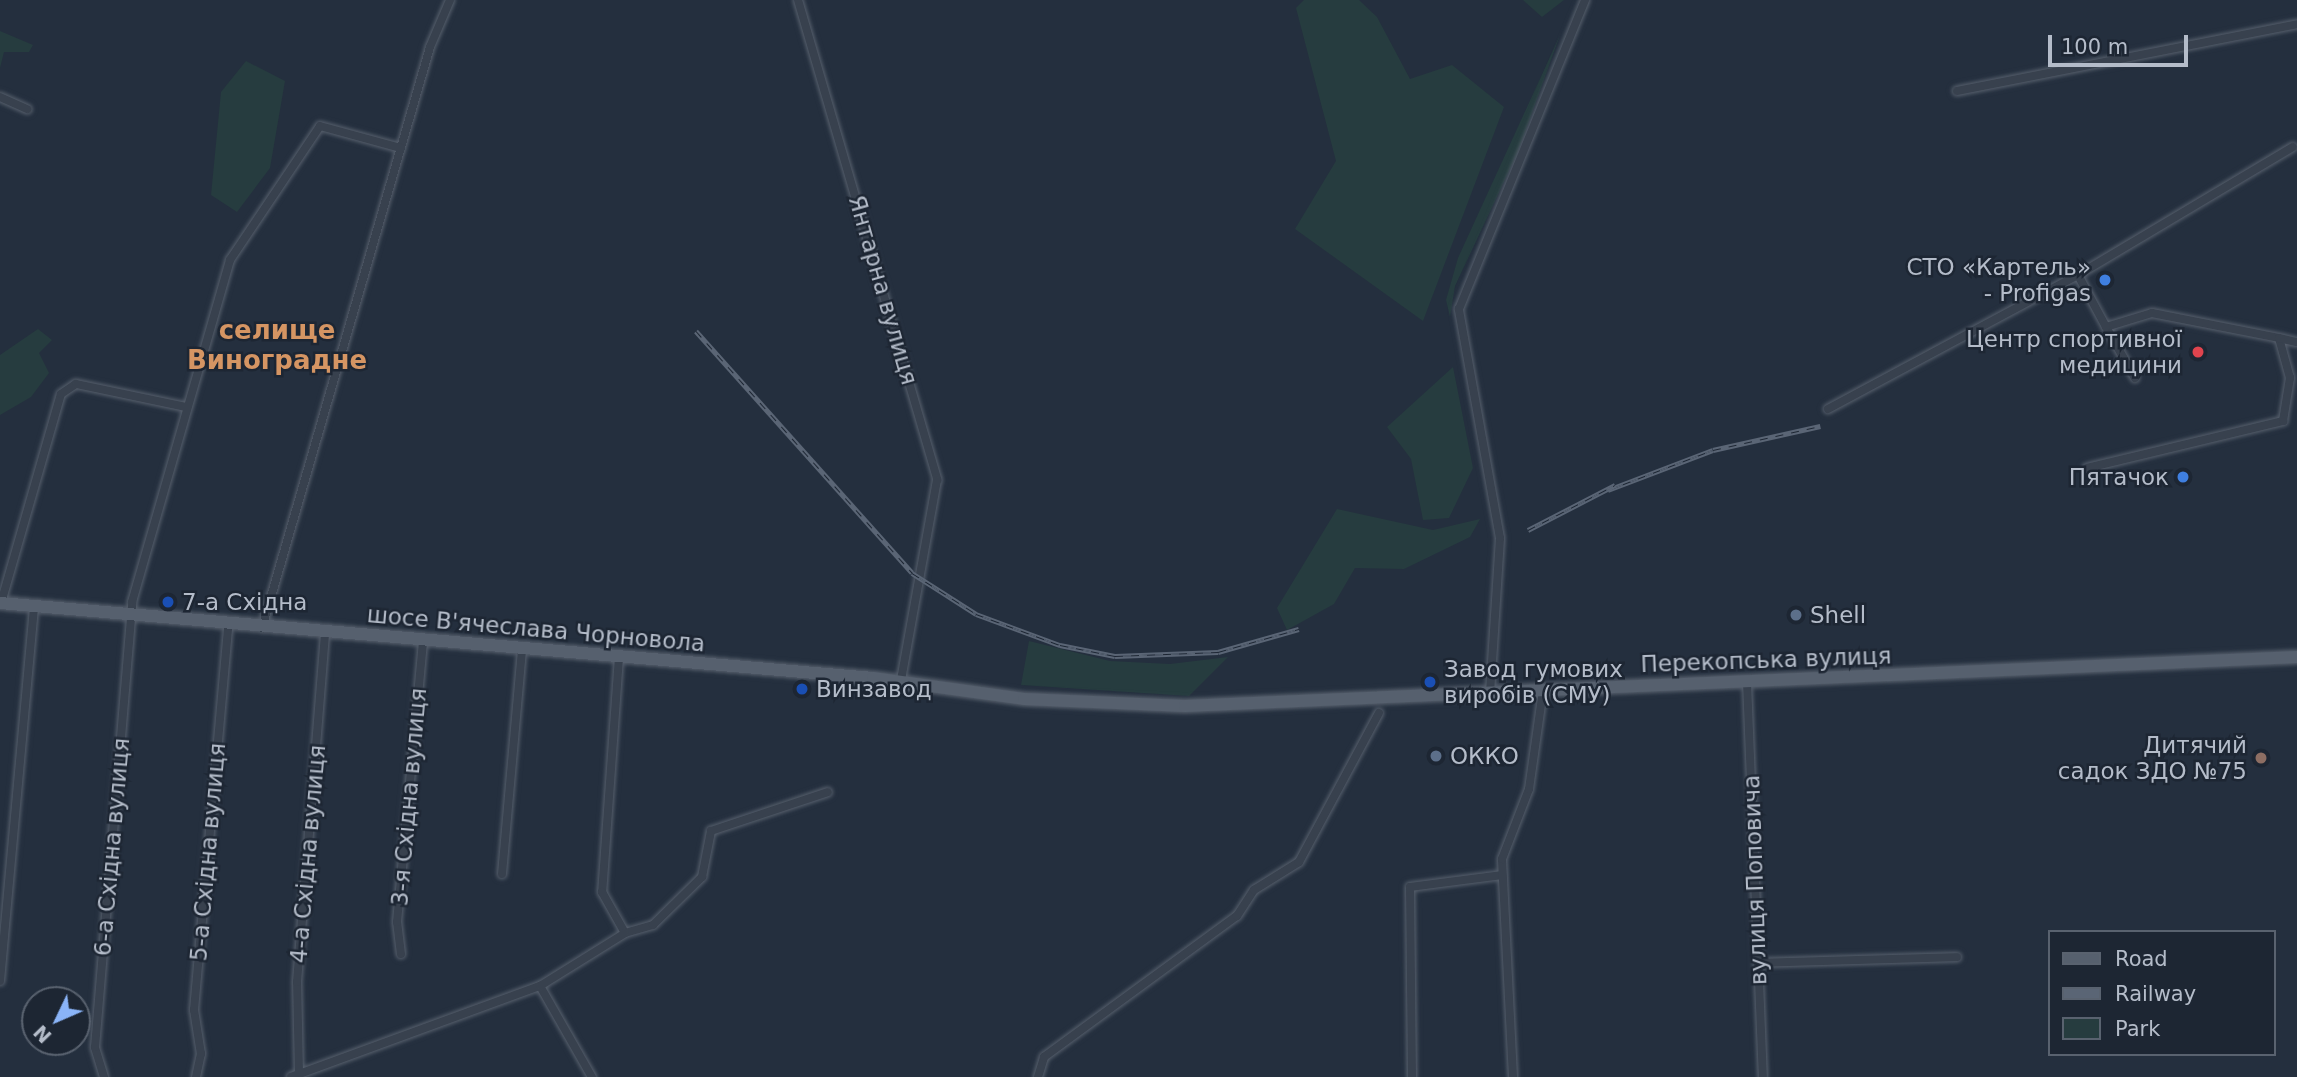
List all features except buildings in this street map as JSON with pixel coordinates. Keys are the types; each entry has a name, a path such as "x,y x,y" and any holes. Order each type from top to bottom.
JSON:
{"main road":[{"name":"шосе В'ячеслава Чорновола","path":"0,603 228,626 901,681 1068,701"},
{"name":"Перекопська вулиця","path":"1068,701 1185,706 2297,657"}],"street":[{"path":"262,628 401,148 450,0"},
{"name":"Янтарна вулиця","path":"798,0 937,480 923,583 901,681"},
{"path":"1490,693 1500,538 1459,309 1585,0"},
{"path":"1957,91 2297,24"},
{"path":"0,97 27,108"},
{"name":"6-а Східна вулиця","path":"104,1077 95,1047 132,615 186,407 234,249 320,125 401,148"},
{"path":"1828,409 2078,275 2293,147"},
{"path":"2078,275 2135,378"},
{"path":"2106,327 2152,313 2297,342"},
{"path":"2087,468 2283,421 2290,378 2279,338"},
{"path":"0,603 61,394 76,384 186,407"},
{"path":"0,981 34,606"},
{"name":"5-а Східна вулиця","path":"196,1077 201,1054 194,1010 228,626"},
{"name":"4-а Східна вулиця","path":"295,1076 298,982 325,633"},
{"name":"3-я Східна вулиця","path":"401,954 397,922 423,641"},
{"path":"502,874 522,649"},
{"path":"619,657 602,892 625,933"},
{"name":"вулиця Поповича","path":"1747,682 1763,1077"},
{"path":"1513,1077 1503,854 1529,789 1543,691"},
{"path":"1038,1077 1044,1057 1237,916 1254,890 1299,862 1379,713"},
{"path":"295,1076 540,985 625,933 653,925 697,883 711,831 828,792"},
{"path":"1412,1077 1410,887 1502,875"},
{"path":"1758,963 1956,957"},
{"path":"540,985 592,1077"}],"green space":[{"path":"1304,0 1359,0 1377,17 1410,79 1452,65 1504,107 1423,321 1295,229 1336,161 1296,8"},
{"path":"1523,0 1564,0 1542,17"},
{"path":"0,31 33,45 29,52 4,52 0,68"},
{"path":"1560,35 1518,152 1455,286 1450,317 1446,300 1458,258"},
{"path":"246,61 285,81 270,168 237,212 211,195 221,92"},
{"path":"38,329 52,340 39,353 49,373 31,397 0,415 0,355"},
{"path":"1453,367 1473,468 1449,518 1423,520 1411,459 1387,427"},
{"path":"1337,509 1433,530 1480,519 1470,537 1404,569 1355,568 1334,604 1287,630 1277,608"},
{"path":"1029,641 1110,661 1170,664 1228,657 1189,696 1021,685"}],"railway":[{"path":"696,331 912,573 976,614 1060,645 1115,656 1218,652 1299,629"},
{"path":"1608,490 1713,450 1820,426"},
{"path":"1528,530 1615,485"}],"place":[{"name":"СТО «Картель» - Profigas","path":"2105,280"},
{"name":"Центр спортивної медицини","path":"2198,352"},
{"name":"Пятачок","path":"2183,477"},
{"name":"7-а Східна","path":"168,602"},
{"name":"Shell","path":"1796,615"},
{"name":"Завод гумових виробів (СМУ)","path":"1430,682"},
{"name":"Винзавод","path":"802,689"},
{"name":"ОККО","path":"1436,756"},
{"name":"Дитячий садок ЗДО №75","path":"2261,758"}],"district":[{"name":"селище Виноградне","path":"277,346"}]}
